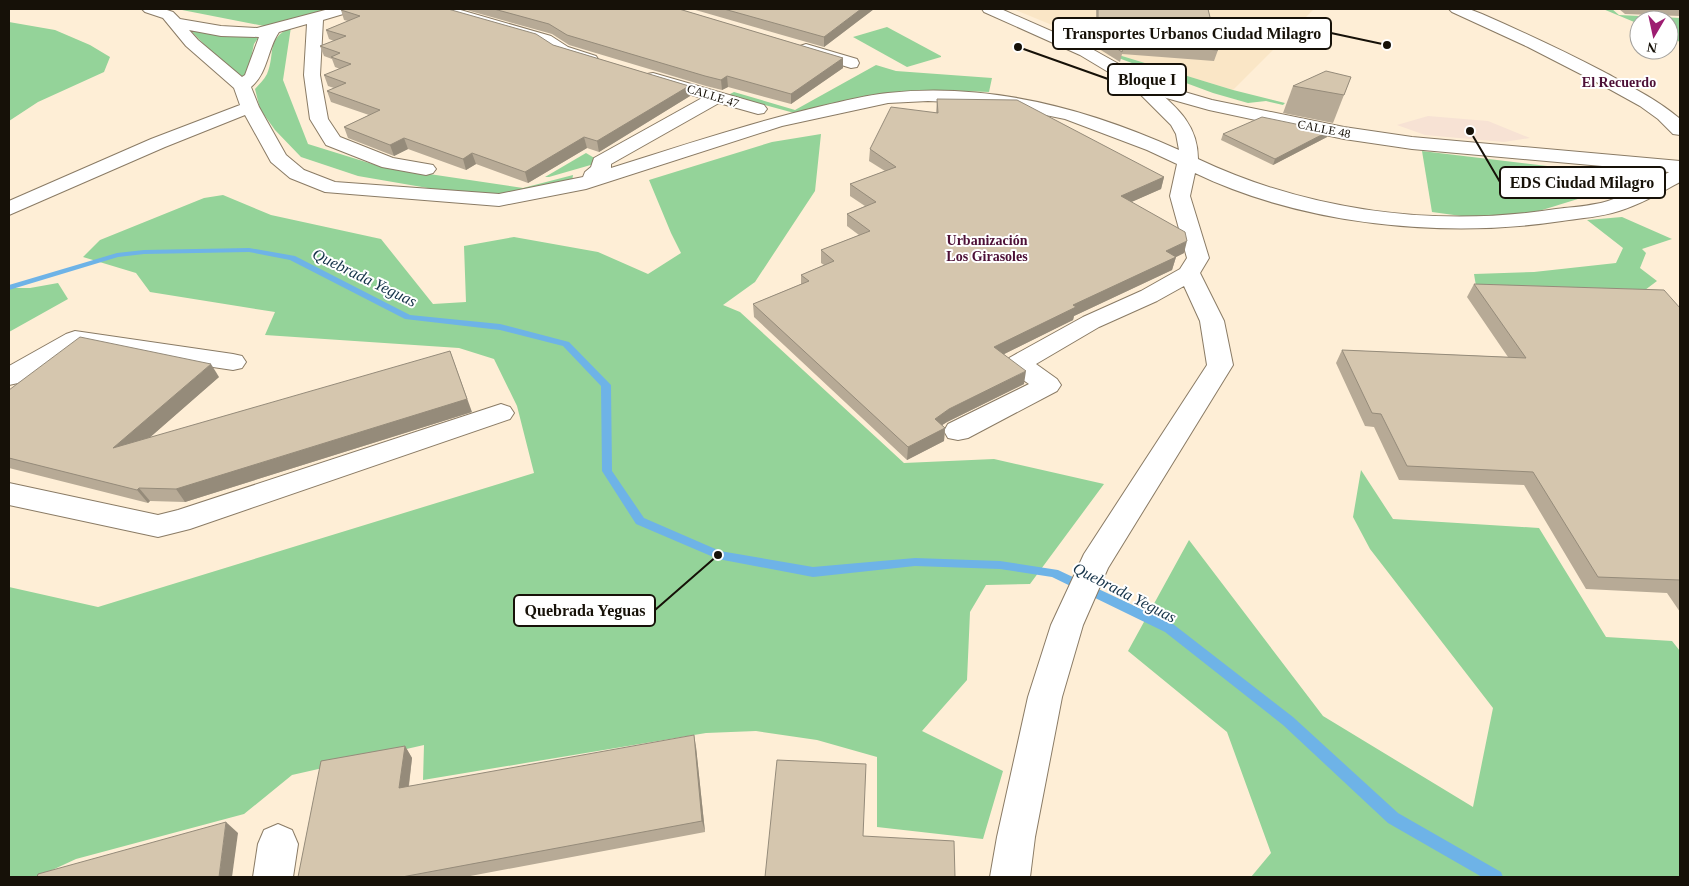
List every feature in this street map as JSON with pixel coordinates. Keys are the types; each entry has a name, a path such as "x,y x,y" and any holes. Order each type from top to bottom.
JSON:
{"street":[{"path":"150,9 168,15 192,43 242,86 250,107 278,158 297,174 332,188 499,200 579,185 777,122 858,103 928,96 992,99 1061,113 1114,130 1228,181 1287,200 1400,220 1492,223 1534,219 1611,207 1642,195 1680,174"},
{"path":"176,24 240,33 257,33 346,9"},
{"path":"441,9 546,39 562,50 604,63"},
{"name":"CALLE 48","path":"989,9 1086,52 1136,81 1182,99 1344,133 1412,143 1680,167"},
{"path":"1457,9 1562,57 1640,98 1673,122 1680,130"},
{"path":"315,18 312,74 318,119 333,141 389,163 426,168"},
{"path":"242,86 253,77 264,42 272,30"},
{"path":"790,44 851,63"},
{"name":"CALLE 47","path":"640,74 758,109"},
{"path":"958,431 1048,385 1018,364 1091,322 1149,296 1189,273 1198,258 1196,242 1183,215 1180,194 1190,145 1185,131 1176,118 1136,81"},
{"path":"579,185 601,169 601,162 717,97"},
{"path":"9,209 158,143 250,107"},
{"path":"1010,877 1016,837 1045,697 1067,625 1096,563 1220,365 1212,320 1189,273"},
{"path":"9,377 75,339 232,362"},
{"path":"9,494 158,526 179,521 500,413"}],"shaded area":[{"path":"1013,9 1314,9 1233,90 1122,56 1108,56 1074,34"},
{"path":"1428,116 1488,121 1530,138 1504,142 1425,135 1397,125"}],"green space":[{"path":"177,9 348,9 274,28"},
{"path":"1603,9 1612,9 1619,15 1629,15 1629,20"},
{"path":"1679,18 1680,18 1679,42"},
{"path":"9,22 55,30 90,45 110,57 104,72 38,102 9,121"},
{"path":"291,27 283,80 308,144 382,167 523,188 573,175 572,182 505,195 451,192 358,176 301,157 275,130 260,109 255,89 267,74 274,42 283,32"},
{"path":"887,27 941,57 907,67 853,37"},
{"path":"191,31 260,35 254,44 247,76 236,77"},
{"path":"1113,56 1122,56 1233,90 1285,103 1283,105 1266,101 1248,103 1213,93"},
{"path":"876,65 896,71 992,78 989,92 940,90 907,93 798,114 728,95 734,92 795,110"},
{"path":"821,134 815,191 755,282 723,305 740,312 904,463 994,459 1104,484 1030,584 986,585 970,612 967,680 922,731 1003,771 983,839 877,827 877,757 817,740 756,731 706,733 423,780 424,745 292,775 244,814 76,859 37,877 9,877 9,587 98,607 534,473 517,406 494,359 459,348 265,335 275,312 150,292 136,273 83,257 100,240 204,198 223,195 271,215 381,239 433,304 466,302 464,246 514,237 598,252 648,274 681,253 649,180 772,142"},
{"path":"1422,151 1615,174 1615,183 1607,190 1526,215 1483,219 1432,212"},
{"path":"586,153 601,162 545,177"},
{"path":"1622,217 1672,239 1642,249 1646,253 1640,268 1657,281 1645,290 1476,286 1474,274 1534,272 1616,263 1623,248 1587,220"},
{"path":"58,283 68,299 9,332 9,288 30,288"},
{"path":"1361,470 1393,519 1539,528 1606,637 1672,641 1680,651 1680,877 1251,877 1271,853 1227,732 1128,651 1189,540 1323,716 1473,807 1493,708 1370,549 1353,517"}],"building":[{"path":"448,9 536,34 553,45 689,86 597,141 584,137 525,172 472,153 463,159 404,138 390,145 344,127 380,110 327,91 346,83 324,75 351,64 331,57 340,53 320,46 346,36 326,30 360,16 341,10"},
{"path":"494,9 679,9 843,58 791,94 727,76 721,80 705,76 567,35 549,24"},
{"path":"724,9 861,9 824,37"},
{"path":"1098,9 1208,9 1218,50 1124,43 1122,52 1098,36"},
{"path":"1326,71 1351,77 1344,95 1293,86"},
{"path":"937,99 1017,100 1164,177 1121,196 1185,232 1187,241 1166,251 1176,257 1073,305 1076,307 994,347 1026,371 949,409 935,419 945,428 908,447 753,304 809,281 801,275 834,261 821,250 870,231 847,214 876,202 850,184 896,167 870,149 891,107 938,113"},
{"path":"1262,117 1329,131 1275,159 1223,134"},
{"path":"1474,284 1664,290 1680,308 1680,580 1598,577 1533,472 1407,466 1381,414 1372,413 1342,350 1526,358"},
{"path":"80,337 211,364 113,448 450,351 467,399 176,489 139,488 137,490 9,458 9,390"},
{"path":"694,735 702,821 402,877 298,877 321,761 405,746 399,788"},
{"path":"777,760 866,764 863,836 954,841 955,877 765,877"},
{"path":"226,822 219,877 37,877 38,874"}],"waterway":[{"name":"Quebrada Yeguas","path":"9,288 117,255 144,252 249,250 292,258 408,317 500,327 566,344 606,385 607,471 640,521 718,555 813,572 915,562 1000,565 1054,573 1169,628 1288,721 1393,818 1496,877"}],"place":[{"name":"Transportes Urbanos Ciudad Milagro","path":"1387,45"},
{"name":"Bloque I","path":"1018,47"},
{"name":"EDS Ciudad Milagro","path":"1470,131"},
{"name":"Quebrada Yeguas","path":"718,555"}],"district":[{"name":"El Recuerdo","path":"1619,82"},
{"name":"Urbanización Los Girasoles","path":"987,248"}]}
